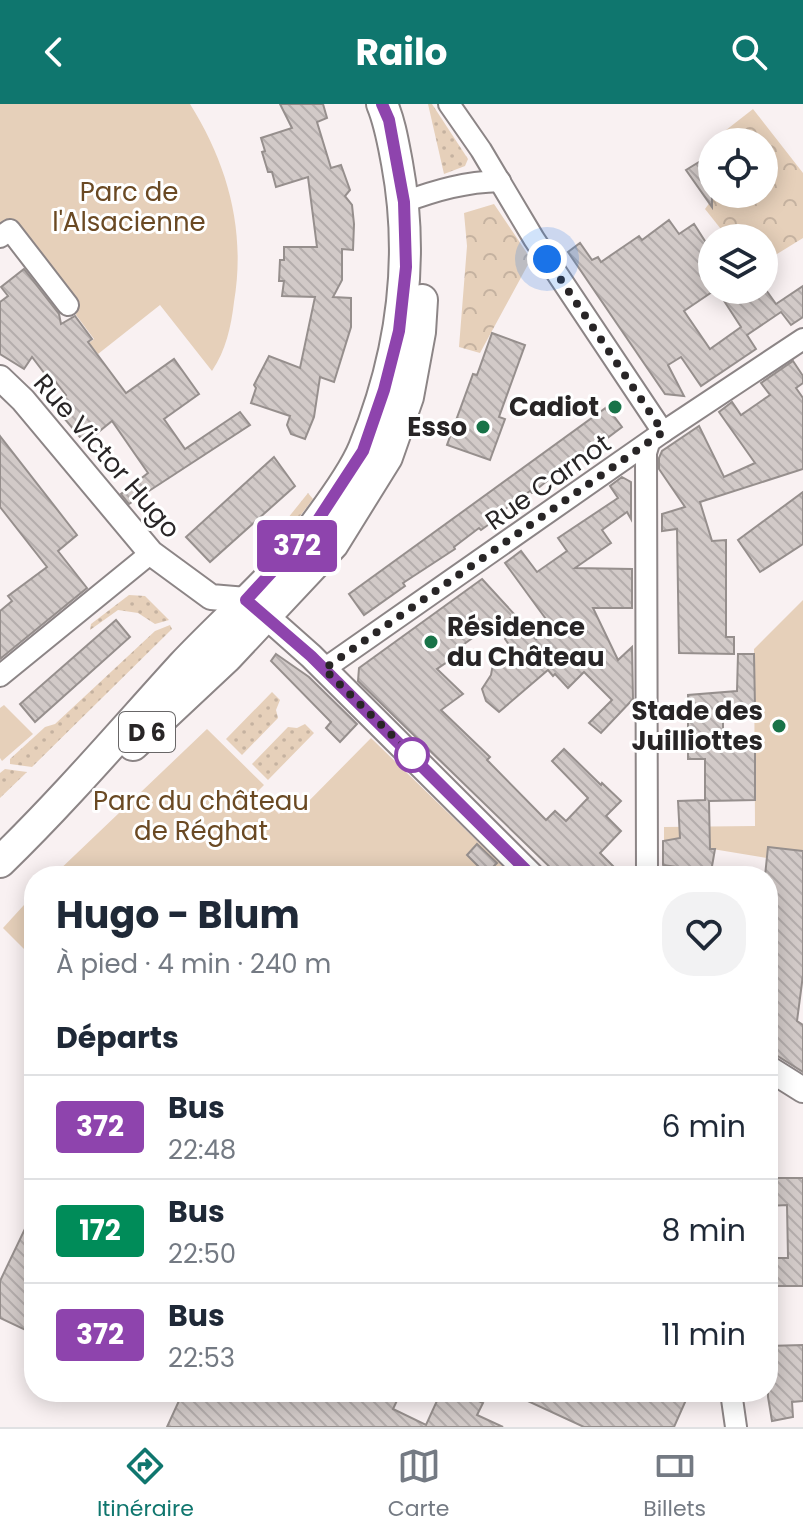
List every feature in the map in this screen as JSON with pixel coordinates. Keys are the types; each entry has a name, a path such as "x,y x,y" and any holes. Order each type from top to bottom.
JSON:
{"main road":[{"name":"D 6","path":"382,104 414,198"},
{"name":"D 6","path":"0,862 165,717 257,609 333,544 387,457 408,397 420,332 424,267 407,113 402,104"}],"street":[{"path":"449,104 500,181 656,438 646,453 647,866"},
{"path":"414,198 439,188 500,181"},
{"path":"0,237 10,230 68,305"},
{"name":"Rue Carnot","path":"324,669 803,339"},
{"name":"Rue Victor Hugo","path":"0,378 23,400 151,553 211,597 257,609"},
{"path":"0,676 151,553"},
{"path":"257,609 324,669 522,866"},
{"path":"778,1074 803,1090"},
{"path":"732,1402 736,1427"}],"green space":[{"name":"Parc de l'Alsacienne","path":"0,104 190,104 224,174 238,249 233,311 224,347 212,371 160,305 98,354 89,343 94,339 76,315 78,299 34,252 0,226"},
{"path":"428,104 432,104 468,159 465,166 444,174"},
{"path":"753,109 768,128 729,128"},
{"path":"778,141 803,173 803,238 778,253 778,224 717,224 705,209 778,208"},
{"path":"494,204 531,259 480,353 459,347 467,246 464,213"},
{"path":"308,493 313,499 297,520 300,527 273,559 263,549"},
{"path":"129,595 145,596 169,620 155,624 138,613 118,610 90,630 91,624"},
{"name":"Stade des Juilliottes","path":"803,600 803,851 769,847 767,858 664,841 664,827 755,826 754,649"},
{"path":"170,625 172,629 32,767 10,764 10,759 45,727 55,724 155,631"},
{"path":"272,692 280,700 276,710 278,718 242,755 226,739"},
{"path":"4,705 33,734 2,761 0,708"},
{"path":"305,724 314,733 268,780 252,764 288,727 297,728"},
{"name":"Parc du château de Réghat","path":"207,729 264,785 257,792 279,814 287,806 297,813 371,738 503,866 63,866"},
{"path":"5,769 27,772 0,798 0,773"},
{"path":"24,905 24,949 3,928"}],"building":[{"path":"280,104 323,104 327,118 317,122 331,168 341,165 350,190 345,196 352,205 354,224 353,250 342,249 342,280 333,297 351,298 351,327 334,382 320,377 314,417 305,439 291,434 287,425 290,416 251,403 256,388 254,385 269,356 300,368 315,297 282,296 284,281 279,281 284,247 317,247 308,177 276,187 262,152 265,151 261,138 292,128"},
{"path":"698,163 698,187 686,170"},
{"path":"669,220 679,234 694,224 698,230 698,302 684,311 710,349 741,327 726,304 778,304 803,286 803,317 791,325 781,312 747,335 756,349 701,386 681,357 668,365 684,396 665,394 568,252 580,243 592,260 598,257 601,262 639,236 642,240"},
{"path":"24,269 59,314 61,324 75,316 92,339 88,342 126,393 174,359 199,394 164,419 185,449 240,412 250,425 129,504 121,494 148,473 112,421 85,443 53,405 66,395 48,372 45,374 32,357 24,369 0,354 0,302 8,296 1,287"},
{"path":"492,333 525,345 499,417 505,419 490,460 447,445"},
{"path":"793,361 803,376 803,383 796,388 803,398 803,469 700,502 712,541 726,540 726,637 734,637 734,654 679,653 677,529 662,531 662,514 685,507 659,469 659,458 662,451 699,426 724,477 755,463 719,412 732,402 741,415 770,395 761,383"},
{"path":"607,407 622,427 582,457 581,454 532,493 530,491 481,530 479,528 455,549 403,583 405,586 364,615 349,594"},
{"path":"0,436 77,535 58,551 87,588 0,659 0,611 12,601 8,596 47,567 0,507"},
{"path":"274,457 295,486 210,562 186,537"},
{"path":"622,477 631,482 631,519 627,512 602,530 611,543 575,568 632,569 632,608 593,608 618,660 632,647 633,699 601,733 589,723 612,700 584,672 568,688 548,670 499,712 486,701 482,689 491,675 493,664 514,652 505,639 515,616 536,639 551,626 505,563 521,551 537,572 567,551 558,538 618,498 610,486"},
{"path":"803,492 803,544 760,572 738,540"},
{"path":"482,579 515,615 496,628 493,623 456,650 459,654 437,669 463,694 441,710 490,757 487,760 546,820 555,811 566,821 588,798 552,761 564,749 602,783 621,801 606,816 621,831 600,853 613,866 549,866 358,681 359,668"},
{"path":"116,620 130,637 35,722 20,704"},
{"path":"276,654 309,677 357,724 340,742 326,728 331,722 271,661"},
{"path":"738,654 754,654 755,707 723,707 723,744 755,744 755,800 709,801 710,849 715,849 712,866 663,865 663,841 680,838 678,801 705,800 705,759 688,759 688,695 737,691"},
{"path":"477,844 497,863 494,866 478,866 467,855"},
{"path":"768,847 803,851 803,975 797,1021 803,1025 803,1072 778,1056 778,866 766,866"},
{"path":"778,1178 803,1178 803,1286 778,1286 778,1258 788,1258 787,1205 778,1205"},
{"path":"24,1231 24,1329 0,1318 0,1281"},
{"path":"803,1345 803,1401 792,1402 793,1417 772,1421 769,1402 778,1402 778,1346"},
{"path":"178,1402 396,1402 393,1409 426,1425 436,1402 481,1402 477,1415 503,1427 167,1427"},
{"path":"530,1402 685,1402 674,1427 584,1427"}],"bus line":[{"name":"372","path":"382,104 389,120 404,202 406,267 399,331 384,390 363,451 314,526 246,600 311,656 522,866"}],"place":[{"name":"Cadiot","path":"615,407"},
{"name":"Esso","path":"483,427"},
{"name":"Résidence du Château","path":"431,642"},
{"name":"Stade des Juilliottes","path":"779,726"}],"route":[{"path":"412,755 324,669 663,432 547,259"}]}
